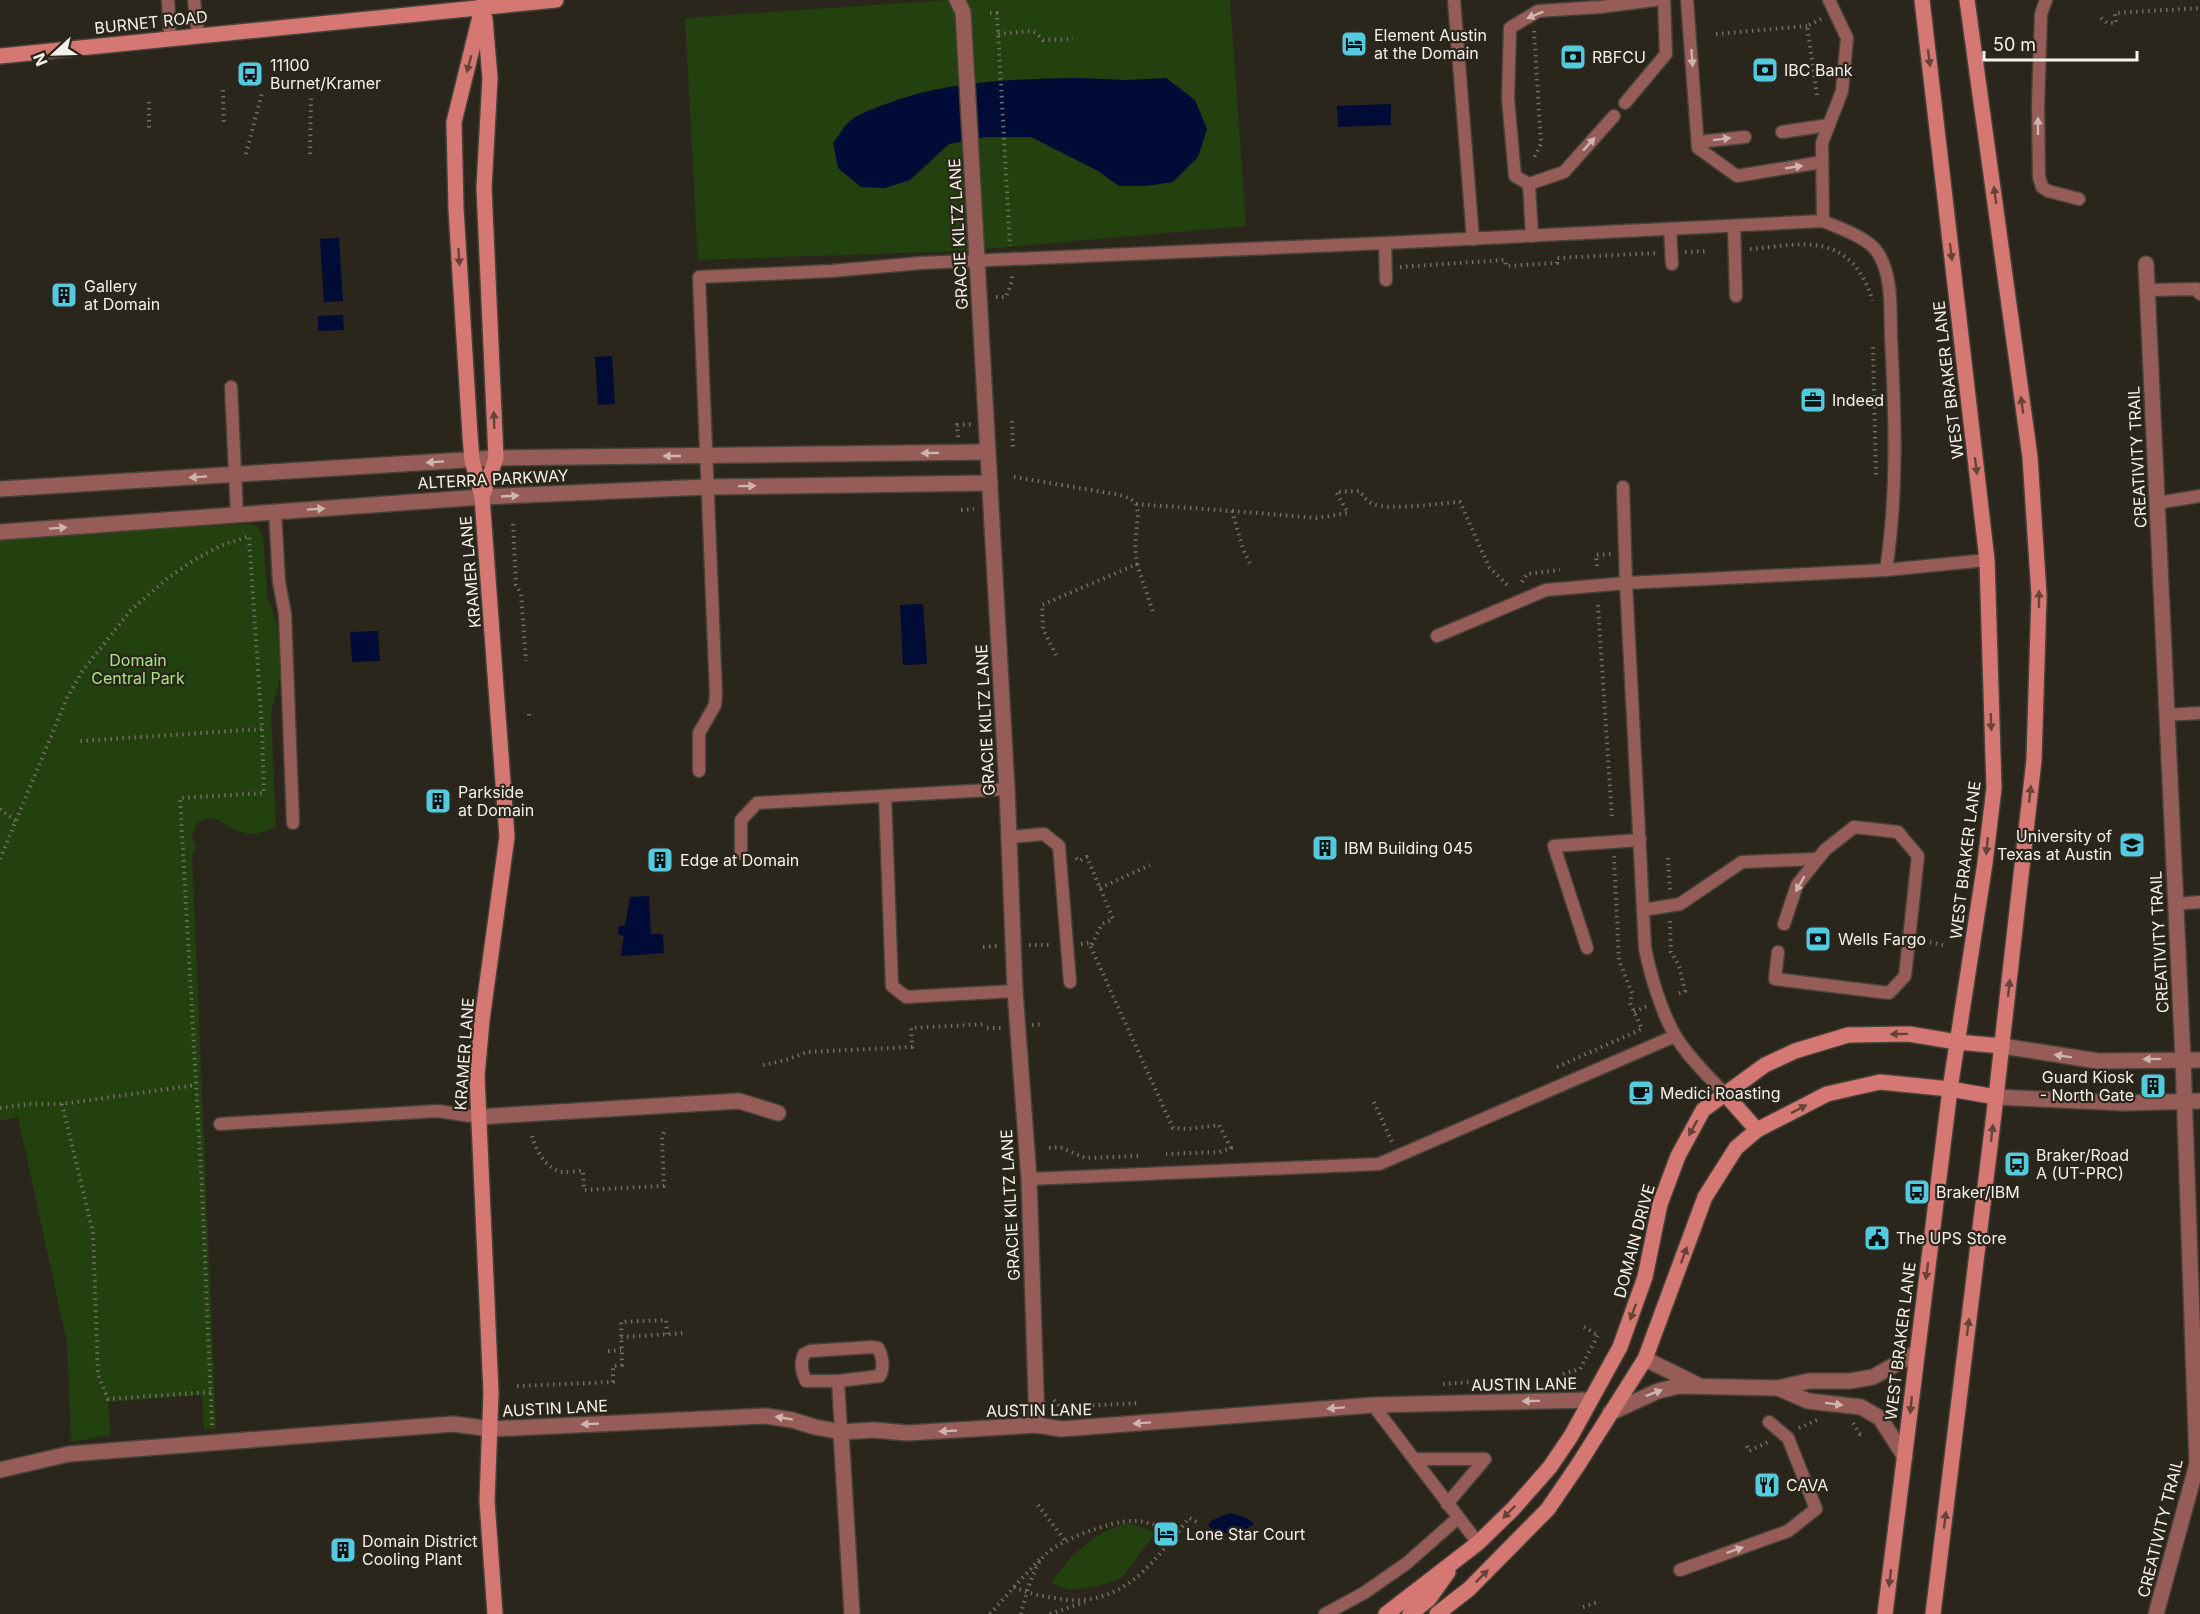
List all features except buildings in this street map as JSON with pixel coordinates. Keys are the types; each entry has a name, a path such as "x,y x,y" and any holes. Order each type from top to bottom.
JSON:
{"street":[{"name":"BURNET ROAD","path":"0,56 484,4 556,0"},
{"name":"WEST BRAKER LANE","path":"1886,1614 1916,1353 1950,1089 1985,863 1994,788 1987,560 1922,0"},
{"path":"1933,1614 1996,1097 2034,760 2039,595 2030,457 1967,0"},
{"name":"KRAMER LANE","path":"482,497 496,458 484,188 490,78 484,4"},
{"name":"KRAMER LANE","path":"484,4 454,122 456,209 472,460 482,497 507,837 482,1020 477,1076 491,1430 487,1501 495,1614"},
{"name":"GRACIE KILTZ LANE","path":"964,4 1007,789 1015,991 1029,1179 1037,1425"},
{"name":"CREATIVITY TRAIL","path":"2146,264 2183,1059 2192,1102 2197,1464 2156,1614"},
{"name":"ALTERRA PARKWAY","path":"0,489 496,458 593,455 705,456 988,452"},
{"name":"ALTERRA PARKWAY","path":"0,532 482,497 706,487 990,483"},
{"name":"DOMAIN DRIVE","path":"1386,1614 1478,1543 1530,1490 1556,1459 1620,1347 1645,1277 1660,1204 1678,1156 1703,1110 1765,1065 1795,1051 1848,1035 1909,1034 2002,1046"},
{"path":"2002,1046 2098,1061 2200,1060"},
{"path":"1437,1614 1469,1589 1548,1509 1562,1490 1645,1359 1705,1197 1736,1148 1757,1130 1827,1094 1880,1082 1950,1089 1996,1097 2124,1103 2192,1102"},
{"path":"1725,1094 1757,1130"},
{"path":"477,1117 739,1101 778,1113"},
{"path":"1620,1347 1702,1386"},
{"path":"1610,1413 1658,1391 1679,1386 1778,1388 1809,1381 1850,1381 1873,1377 1916,1353"},
{"path":"1778,1388 1808,1401 1861,1407 1880,1418 1905,1457"},
{"name":"AUSTIN LANE","path":"0,1470 69,1454 116,1449 453,1424 491,1430 766,1416 785,1418 841,1432 874,1430 907,1433 1037,1425 1061,1429 1373,1405 1590,1400"},
{"path":"841,1432 852,1614"},
{"path":"1530,1490 1548,1509"},
{"path":"1410,1614 1429,1599 1457,1560"}],"lane":[{"path":"168,0 170,38"},
{"path":"194,0 198,36"},
{"path":"1454,0 1473,239"},
{"path":"1614,116 1564,172 1529,184 1515,176 1508,99 1510,28 1538,11 1600,7 1655,0"},
{"path":"1625,103 1666,54 1664,0"},
{"path":"1687,0 1698,148 1737,176 1822,162"},
{"path":"1823,221 1822,143 1842,91 1847,38 1829,0"},
{"path":"2046,0 2041,14 2038,105 2039,177 2042,187 2048,191 2079,199"},
{"path":"1782,132 1829,125"},
{"path":"1698,142 1746,136"},
{"path":"1529,184 1532,236"},
{"path":"699,771 699,733 715,705 716,694 699,277 831,271 977,260 1473,239 1823,221 1854,234 1877,251 1888,276 1896,426 1892,530 1886,570"},
{"path":"1734,226 1736,296"},
{"path":"1670,229 1672,258"},
{"path":"1385,243 1386,274"},
{"path":"2148,290 2197,289 2200,294"},
{"path":"231,387 237,514"},
{"path":"1623,487 1645,948 1650,976 1675,1036 1696,1064 1725,1094"},
{"path":"2157,503 2200,496"},
{"path":"275,512 279,582 285,614 293,823"},
{"path":"1437,636 1546,590 1626,583 1886,570 1987,560"},
{"path":"2166,715 2200,713"},
{"path":"741,853 741,820 757,803 1007,789"},
{"path":"885,796 892,986 906,997 1015,991"},
{"path":"1778,952 1775,979 1889,993 1905,976 1918,856 1898,832 1854,827 1825,850 1797,885 1784,924"},
{"path":"1009,837 1044,834 1059,846 1070,982"},
{"path":"1587,948 1554,846 1640,840"},
{"path":"1643,910 1680,904 1742,862 1818,859"},
{"path":"2175,904 2200,902"},
{"path":"1029,1179 1379,1164 1675,1036"},
{"path":"220,1124 438,1111 477,1117"},
{"path":"878,1348 881,1354 880,1376 838,1381 806,1381 802,1375 804,1354 810,1351 878,1348"},
{"path":"838,1381 841,1432"},
{"path":"1373,1405 1478,1543"},
{"path":"1680,1570 1788,1531 1816,1509 1788,1438 1769,1422"},
{"path":"1414,1459 1485,1460 1447,1504"},
{"path":"1325,1614 1364,1593 1407,1563 1458,1518"}],"path":[{"path":"2101,18 2107,23 2116,23 2115,13 2200,8"},
{"path":"990,13 997,13 1010,247"},
{"path":"1716,34 1808,26 1824,18"},
{"path":"1808,26 1817,95"},
{"path":"1533,28 1541,144 1534,158"},
{"path":"998,34 1030,31 1043,40 1073,39"},
{"path":"223,90 224,126"},
{"path":"246,154 262,93"},
{"path":"310,154 311,98"},
{"path":"149,102 149,130"},
{"path":"1749,249 1815,244 1829,248 1846,258 1860,272 1872,298 1873,309"},
{"path":"1386,274 1505,260 1506,266 1557,263 1557,258 1672,258 1708,251"},
{"path":"992,297 1006,297 1012,281 1012,273"},
{"path":"1873,341 1876,477"},
{"path":"1012,421 1013,450"},
{"path":"958,440 957,425 974,424"},
{"path":"1014,477 1120,495 1131,499 1136,504 1138,513 1135,545 1137,564 1153,612"},
{"path":"1136,504 1316,518 1348,513 1336,492 1360,491 1365,499 1375,505 1388,507 1460,502 1489,567 1515,593 1527,574 1560,570"},
{"path":"961,510 978,508"},
{"path":"1232,511 1243,549 1251,566"},
{"path":"513,524 516,585 521,594 526,660"},
{"path":"0,859 67,698 83,670 124,619 168,578 220,546 249,536 264,793 180,798 212,1426"},
{"path":"1597,566 1596,555 1615,554"},
{"path":"1056,655 1043,628 1042,606 1137,564"},
{"path":"1598,605 1612,819"},
{"path":"80,741 262,729"},
{"path":"0,809 16,822"},
{"path":"1076,852 1076,860 1079,861 1087,856 1113,919 1102,924 1091,947"},
{"path":"1549,1071 1642,1029 1630,1003 1632,993 1618,960 1614,855"},
{"path":"1668,858 1670,895"},
{"path":"1100,888 1150,865"},
{"path":"1670,917 1671,952 1679,966 1685,991 1675,995"},
{"path":"1923,941 1944,945"},
{"path":"1077,944 1089,943 1173,1128 1188,1129 1219,1125 1231,1148 1218,1152 1166,1154"},
{"path":"1028,945 1053,945"},
{"path":"983,948 1000,946"},
{"path":"1634,1012 1648,1006"},
{"path":"763,1065 807,1052 912,1047 911,1028 987,1026 1005,1028"},
{"path":"0,1108 29,1104 62,1104 196,1085"},
{"path":"1374,1102 1392,1142 1402,1137"},
{"path":"62,1104 93,1232 99,1374 108,1399 211,1392"},
{"path":"532,1136 540,1155 549,1164 561,1172 583,1171 584,1190 664,1186 662,1137 666,1128"},
{"path":"1049,1148 1060,1147 1085,1158 1138,1156"},
{"path":"517,1386 613,1382 613,1366 622,1365 621,1323 666,1320 667,1334"},
{"path":"1563,1374 1580,1369 1599,1336 1584,1327"},
{"path":"621,1337 687,1333"},
{"path":"608,1351 621,1350"},
{"path":"1747,1446 1749,1451 1769,1442"},
{"path":"1038,1505 1066,1542"},
{"path":"1050,1614 1123,1589 1142,1574 1190,1518 1197,1522"},
{"path":"990,1614 1043,1556 1082,1534 1130,1521 1150,1522 1177,1534"},
{"path":"1021,1614 1026,1593 1043,1556"},
{"path":"1014,1587 1026,1593 1065,1600 1097,1598"},
{"path":"1583,1607 1598,1602"}],"green space":[{"path":"947,0 1230,0 1246,226 961,251 698,260 685,18"},
{"name":"Domain Central Park","path":"249,524 257,526 263,536 267,595 277,624 280,677 271,713 276,827 248,834 212,818 207,818 196,825 192,837 196,846 192,855 216,1429 204,1429 202,1395 108,1402 111,1435 71,1442 67,1343 18,1117 0,1121 0,537"},
{"path":"1127,1523 1156,1532 1121,1579 1070,1590 1051,1582 1073,1555 1094,1538"}],"water":[{"path":"1166,78 1195,100 1207,129 1198,157 1173,182 1146,186 1119,186 1098,171 1031,137 986,137 949,144 910,180 885,188 861,187 838,168 833,143 847,124 883,105 906,97 955,86 1028,79 1126,80"},
{"path":"1391,104 1391,125 1338,127 1337,106"},
{"path":"339,238 343,301 324,302 320,239"},
{"path":"343,315 344,330 318,331 318,316"},
{"path":"612,356 615,404 598,405 595,357"},
{"path":"923,604 927,664 903,665 900,605"},
{"path":"378,631 380,661 352,662 350,632"},
{"path":"649,896 651,934 663,934 664,953 621,956 624,936 618,934 619,926 625,926 630,897"},
{"path":"1230,1513 1247,1518 1254,1524 1231,1533 1219,1532 1208,1526 1212,1520"}],"place":[{"name":"Element Austin at the Domain","path":"1354,44"},
{"name":"RBFCU","path":"1573,57"},
{"name":"IBC Bank","path":"1765,70"},
{"name":"11100 Burnet/Kramer","path":"250,74"},
{"name":"Gallery at Domain","path":"64,295"},
{"name":"Indeed","path":"1813,400"},
{"name":"Parkside at Domain","path":"438,801"},
{"name":"University of Texas at Austin","path":"2132,845"},
{"name":"IBM Building 045","path":"1325,848"},
{"name":"Edge at Domain","path":"660,860"},
{"name":"Wells Fargo","path":"1818,939"},
{"name":"Guard Kiosk - North Gate","path":"2153,1086"},
{"name":"Medici Roasting","path":"1641,1093"},
{"name":"Braker/Road A (UT-PRC)","path":"2017,1164"},
{"name":"Braker/IBM","path":"1917,1192"},
{"name":"The UPS Store","path":"1877,1238"},
{"name":"CAVA","path":"1767,1485"},
{"name":"Lone Star Court","path":"1166,1534"},
{"name":"Domain District Cooling Plant","path":"343,1550"}]}
